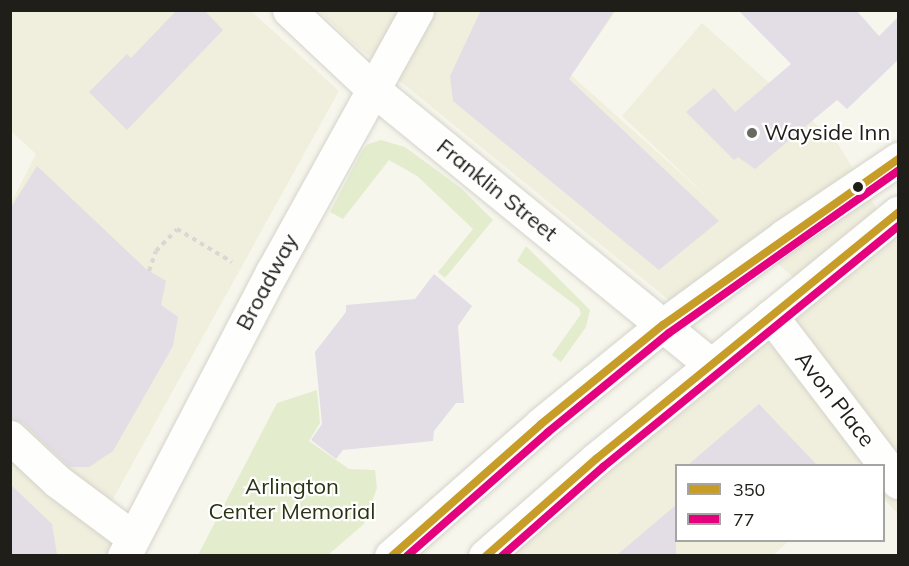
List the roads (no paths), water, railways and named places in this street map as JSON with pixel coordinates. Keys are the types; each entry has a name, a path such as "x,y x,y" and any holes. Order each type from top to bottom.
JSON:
{"main road":[{"name":"Franklin Street","path":"289,10 374,90 711,364"},
{"name":"Broadway","path":"128,546 417,10"},
{"path":"391,555 541,424 663,325 784,236 898,159"},
{"path":"485,555 711,364 898,213"},
{"name":"Avon Place","path":"771,316 884,464"},
{"path":"10,437 128,546"},
{"name":"Avon Place","path":"885,465 898,482"}],"place":[{"name":"Wayside Inn","path":"752,133"}],"park label":[{"name":"Arlington Center Memorial","path":"292,498"}]}
